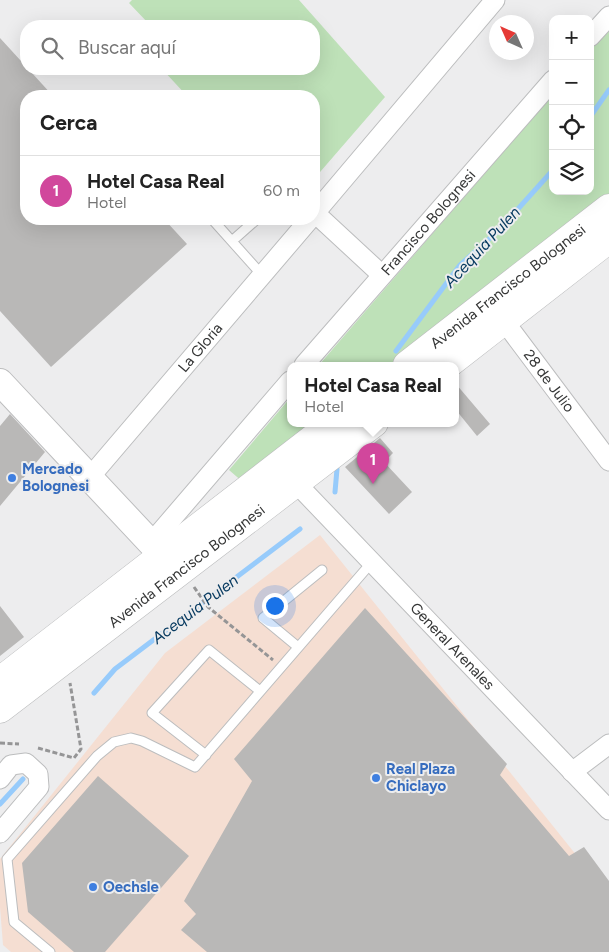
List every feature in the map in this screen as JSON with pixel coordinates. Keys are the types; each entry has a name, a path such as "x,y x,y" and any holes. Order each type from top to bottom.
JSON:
{"main road":[{"name":"Avenida Francisco Bolognesi","path":"450,362 496,312 609,208"},
{"name":"Avenida Francisco Bolognesi","path":"412,362 496,312 609,239"},
{"name":"Avenida Francisco Bolognesi","path":"0,709 59,664 328,427"},
{"name":"Avenida Francisco Bolognesi","path":"0,682 171,564 296,483 369,427"}],"street":[{"name":"La Gloria","path":"320,207 496,0"},
{"path":"594,33 609,16"},
{"name":"Francisco Bolognesi","path":"307,362 549,85"},
{"path":"320,221 382,275"},
{"name":"La Gloria","path":"90,477 304,225"},
{"name":"28 de Julio","path":"496,312 609,461"},
{"path":"0,382 171,564 287,386"},
{"name":"General Arenales","path":"296,483 609,810"},
{"path":"572,772 609,744"},
{"path":"0,779 11,765 26,763 38,774 38,787 0,833"}],"lane":[{"path":"217,225 262,275"},
{"path":"232,241 250,225"},
{"path":"50,952 14,922 7,859 97,756 114,742 131,738 142,741 195,767 372,562"},
{"path":"298,647 263,618 322,570"},
{"path":"206,755 152,713 209,650 260,691"}],"path":[{"path":"171,564 208,606 281,667"},
{"path":"59,664 70,679 79,727 81,749 74,758"}],"shaded area":[{"path":"320,535 609,896 609,952 11,952 3,945 0,907 0,859 165,653"}],"green space":[{"path":"132,0 299,0 317,20 145,20 129,3"},
{"path":"320,24 385,97 320,172 320,90 181,90 168,75 320,75"},
{"path":"609,28 609,201 400,362 322,362 549,99 549,195 594,195 594,45"},
{"path":"287,402 287,427 317,427 244,483 229,470"}],"building":[{"path":"0,38 20,60 20,75 34,75 48,90 20,90 20,225 170,225 187,244 51,367 0,311"},
{"path":"459,388 490,424 477,436 459,414"},
{"name":"Mercado Bolognesi","path":"10,414 45,452 0,506 0,426"},
{"path":"380,438 393,453 384,462 412,492 389,514 345,467"},
{"path":"0,606 24,637 0,656"},
{"name":"Real Plaza Chiclayo","path":"365,608 507,764 500,775 569,856 584,847 609,881 609,952 207,952 181,930 196,914 184,901 252,781 234,759"},
{"name":"Oechsle","path":"98,776 189,856 105,952 74,952 28,912 22,863"}],"waterway":[{"name":"Acequia Pulen","path":"594,111 609,90"},
{"name":"Acequia Pulen","path":"396,351 460,265 498,231 549,174"},
{"name":"Acequia Pulen","path":"335,492 337,469"},
{"name":"Acequia Pulen","path":"94,693 115,669 300,529"},
{"name":"Acequia Pulen","path":"0,804 23,779"}],"place":[{"name":"Mercado Bolognesi","path":"12,478"},
{"name":"Hotel Casa Real","path":"373,484"},
{"name":"Real Plaza Chiclayo","path":"376,778"},
{"name":"Oechsle","path":"93,887"}]}
